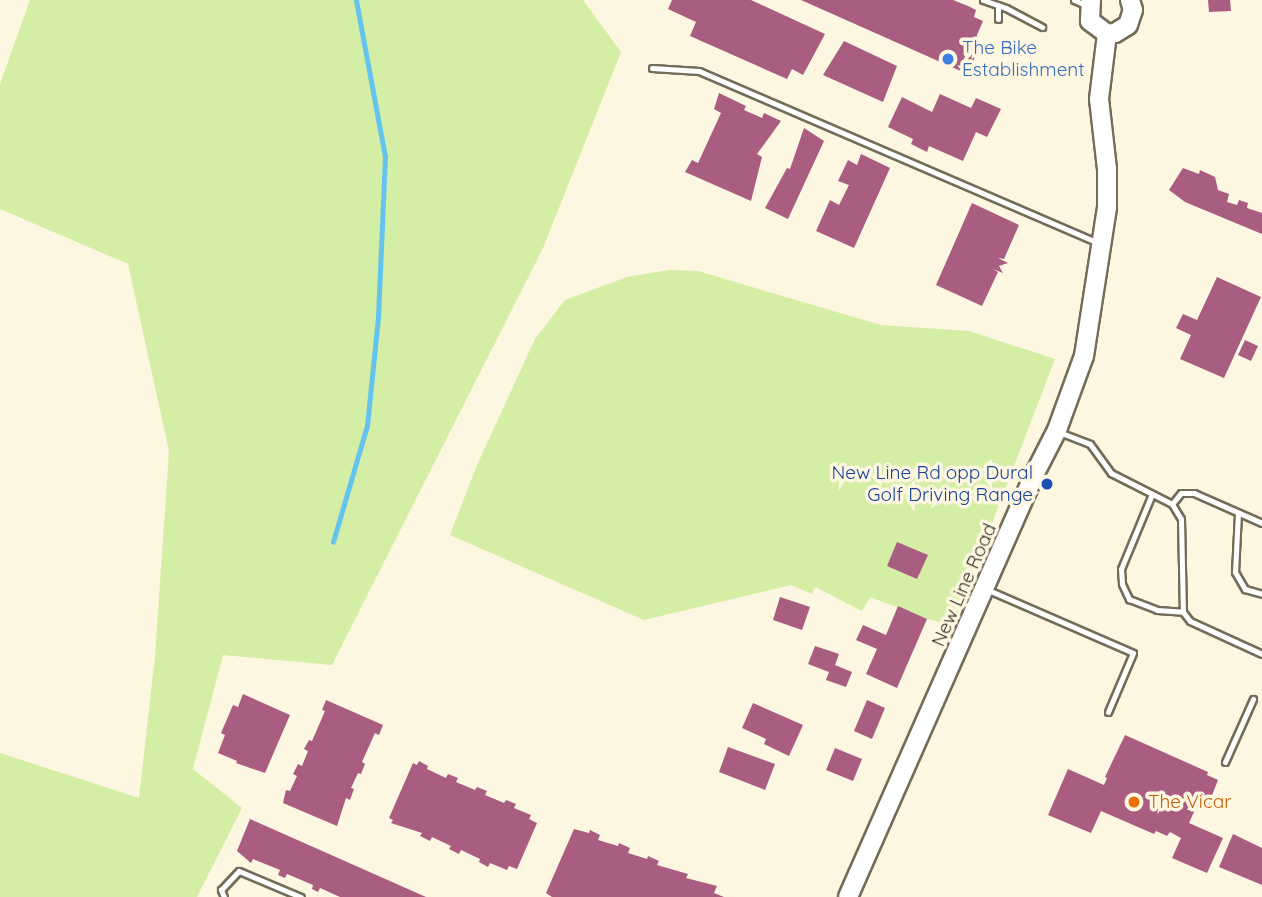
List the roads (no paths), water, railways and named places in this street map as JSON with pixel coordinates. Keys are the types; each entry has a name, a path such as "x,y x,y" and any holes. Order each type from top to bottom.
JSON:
{"main road":[{"path":"1084,2 1090,21 1107,34 1115,33 1128,25 1133,10 1130,0"},
{"name":"New Line Road","path":"848,897 1034,475 1057,430 1084,356 1108,188 1099,99 1107,34"}],"lane":[{"path":"983,0 1042,27"},
{"path":"998,5 998,19"},
{"path":"652,68 699,71 1102,244"},
{"path":"1057,430 1090,444 1111,472 1172,504 1181,519 1183,612 1190,621 1262,654"},
{"path":"1172,504 1181,493 1194,493 1262,523"},
{"path":"1152,494 1121,569 1122,584 1129,599 1157,610 1183,612"},
{"path":"1238,513 1234,572 1245,589 1262,594"},
{"path":"986,589 1133,653 1108,712"},
{"path":"1225,762 1253,699"},
{"path":"224,897 220,890 239,871 301,897"}],"waterway":[{"path":"333,542 367,426 378,317 385,157 356,0"}],"place":[{"name":"The Bike Establishment","path":"948,59"},
{"name":"New Line Rd opp Dural Golf Driving Range","path":"1047,484"},
{"name":"The Vicar","path":"1134,802"}]}
